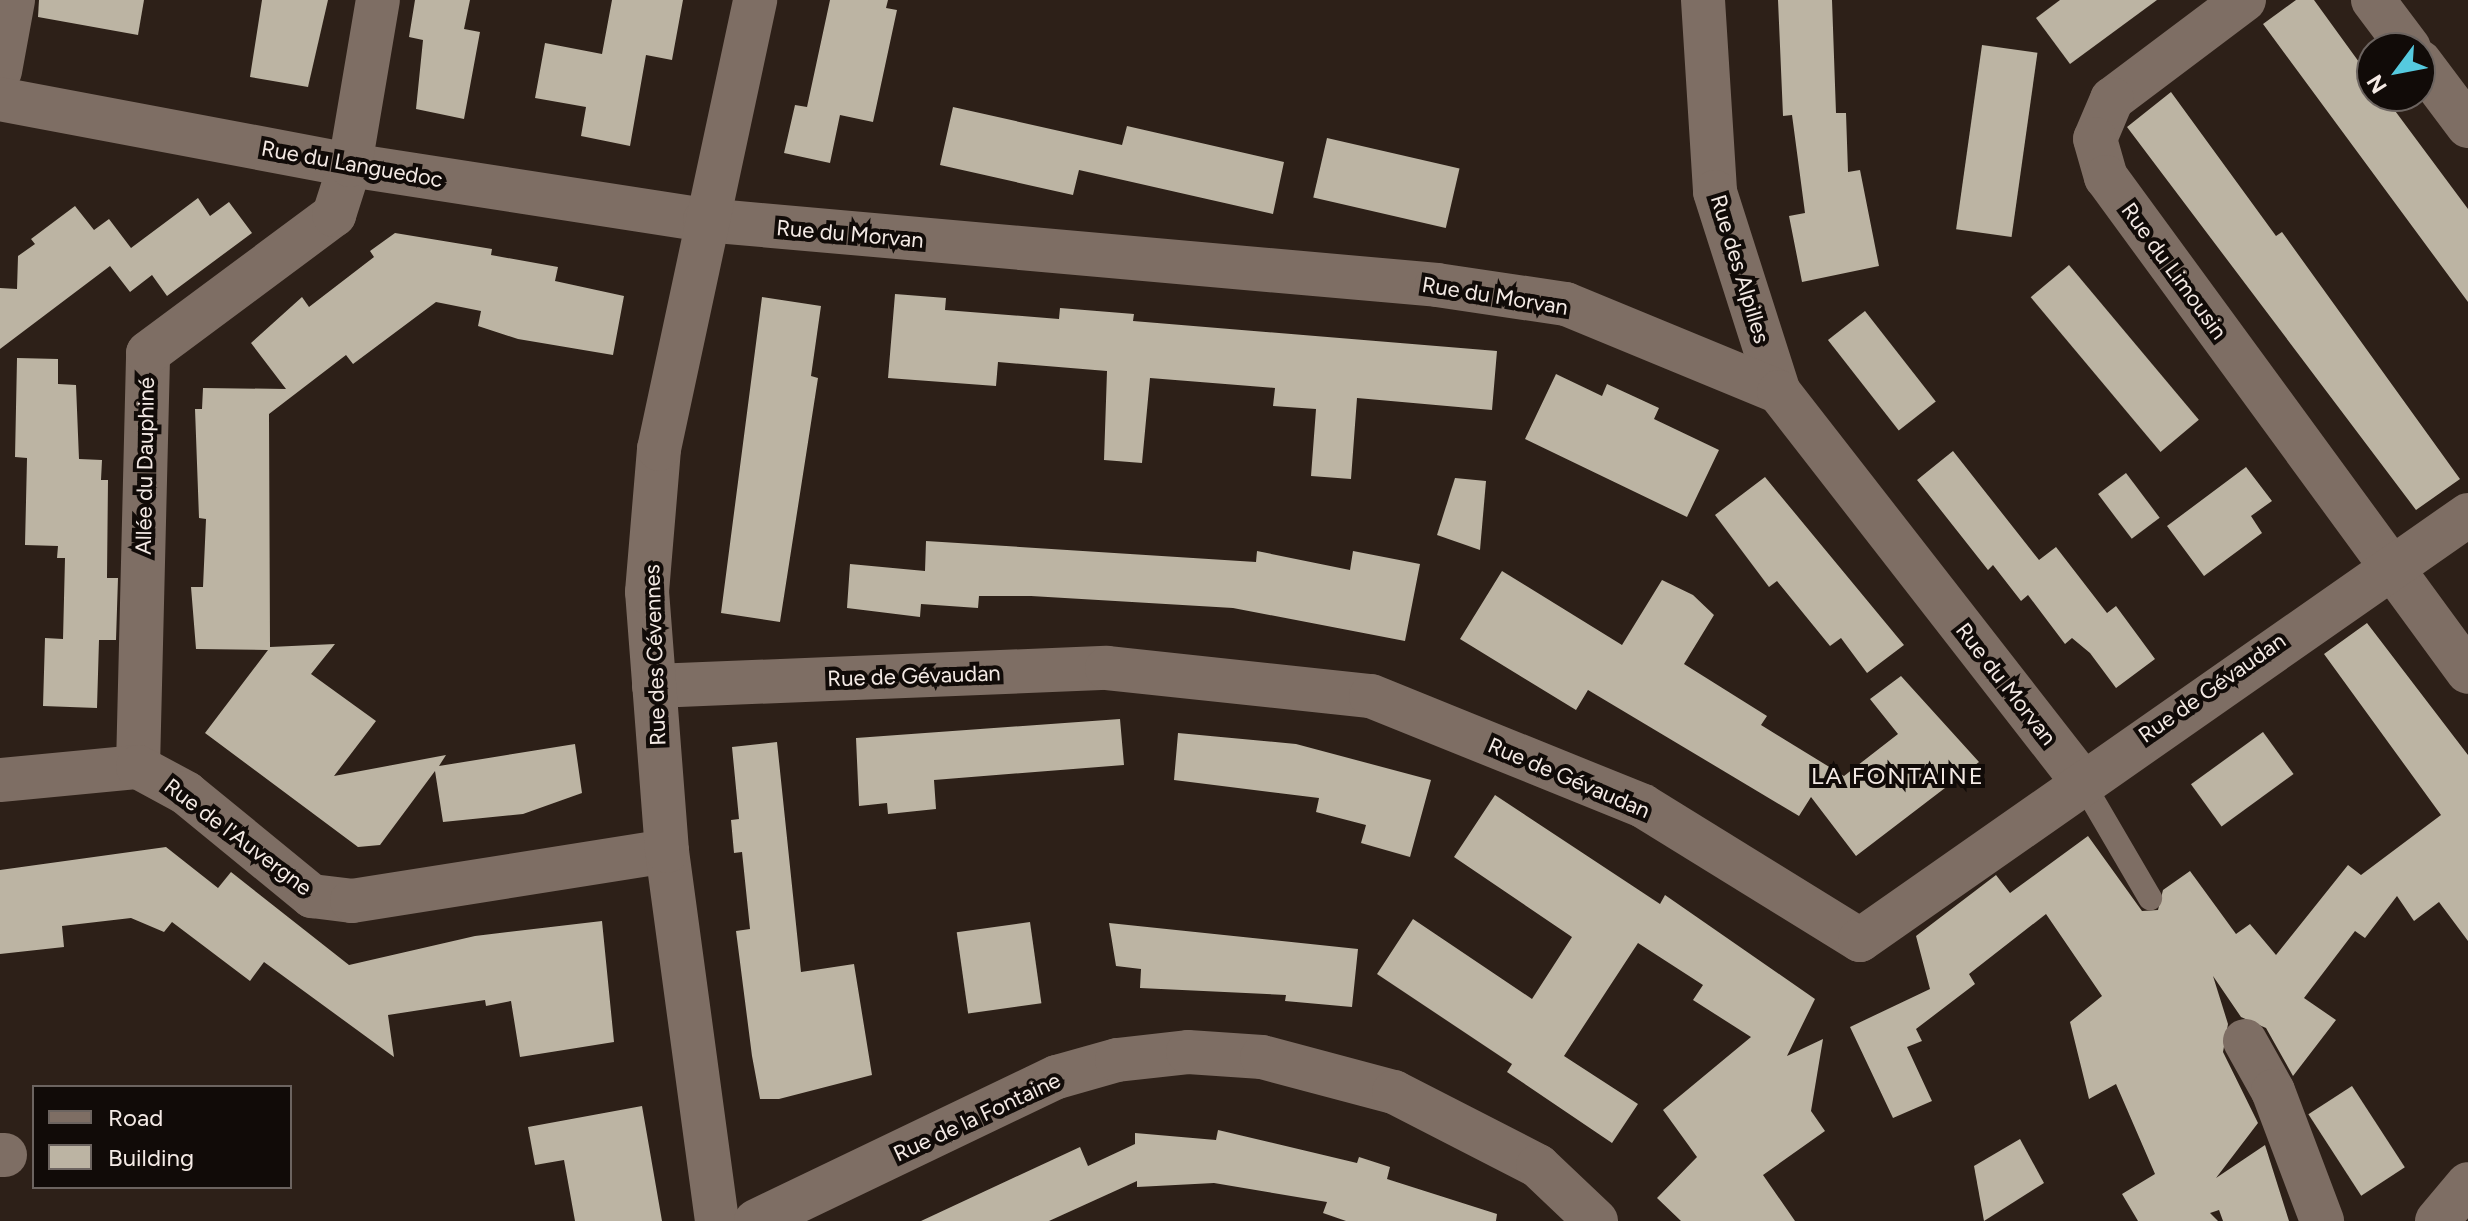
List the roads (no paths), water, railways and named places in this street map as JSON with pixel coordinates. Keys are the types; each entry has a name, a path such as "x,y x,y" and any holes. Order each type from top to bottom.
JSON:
{"street":[{"path":"0,71 13,0"},
{"path":"350,165 378,0"},
{"name":"Rue des Cévennes","path":"717,1221 667,851 647,592 659,449 705,220 755,0"},
{"name":"Rue des Alpilles","path":"1703,0 1715,192 1779,392"},
{"name":"Rue du Limousin","path":"2244,0 2112,99 2095,139 2106,177 2468,672"},
{"path":"2373,0 2397,32"},
{"path":"2436,83 2468,126"},
{"name":"Rue du Languedoc","path":"0,99 350,165 705,220"},
{"name":"Allée du Dauphiné","path":"138,767 148,353 334,215 350,165"},
{"name":"Rue du Morvan","path":"705,220 1437,285 1566,304 1779,392 2081,780"},
{"name":"Rue de Gévaudan","path":"654,686 1107,668 1371,696 1643,806 1860,940 2081,780 2388,566 2468,515"},
{"name":"Rue de l'Auvergne","path":"0,780 138,767 186,793 312,896 352,901 667,851"},
{"path":"2245,1041 2273,1091 2322,1221"},
{"name":"Rue de la Fontaine","path":"756,1221 1057,1077 1117,1060 1188,1052 1262,1057 1394,1092 1538,1166 1596,1221"},
{"path":"2437,1221 2468,1184"}],"lane":[{"path":"2081,780 2150,898"}],"district":[{"name":"LA FONTAINE","path":"1898,776"}]}
